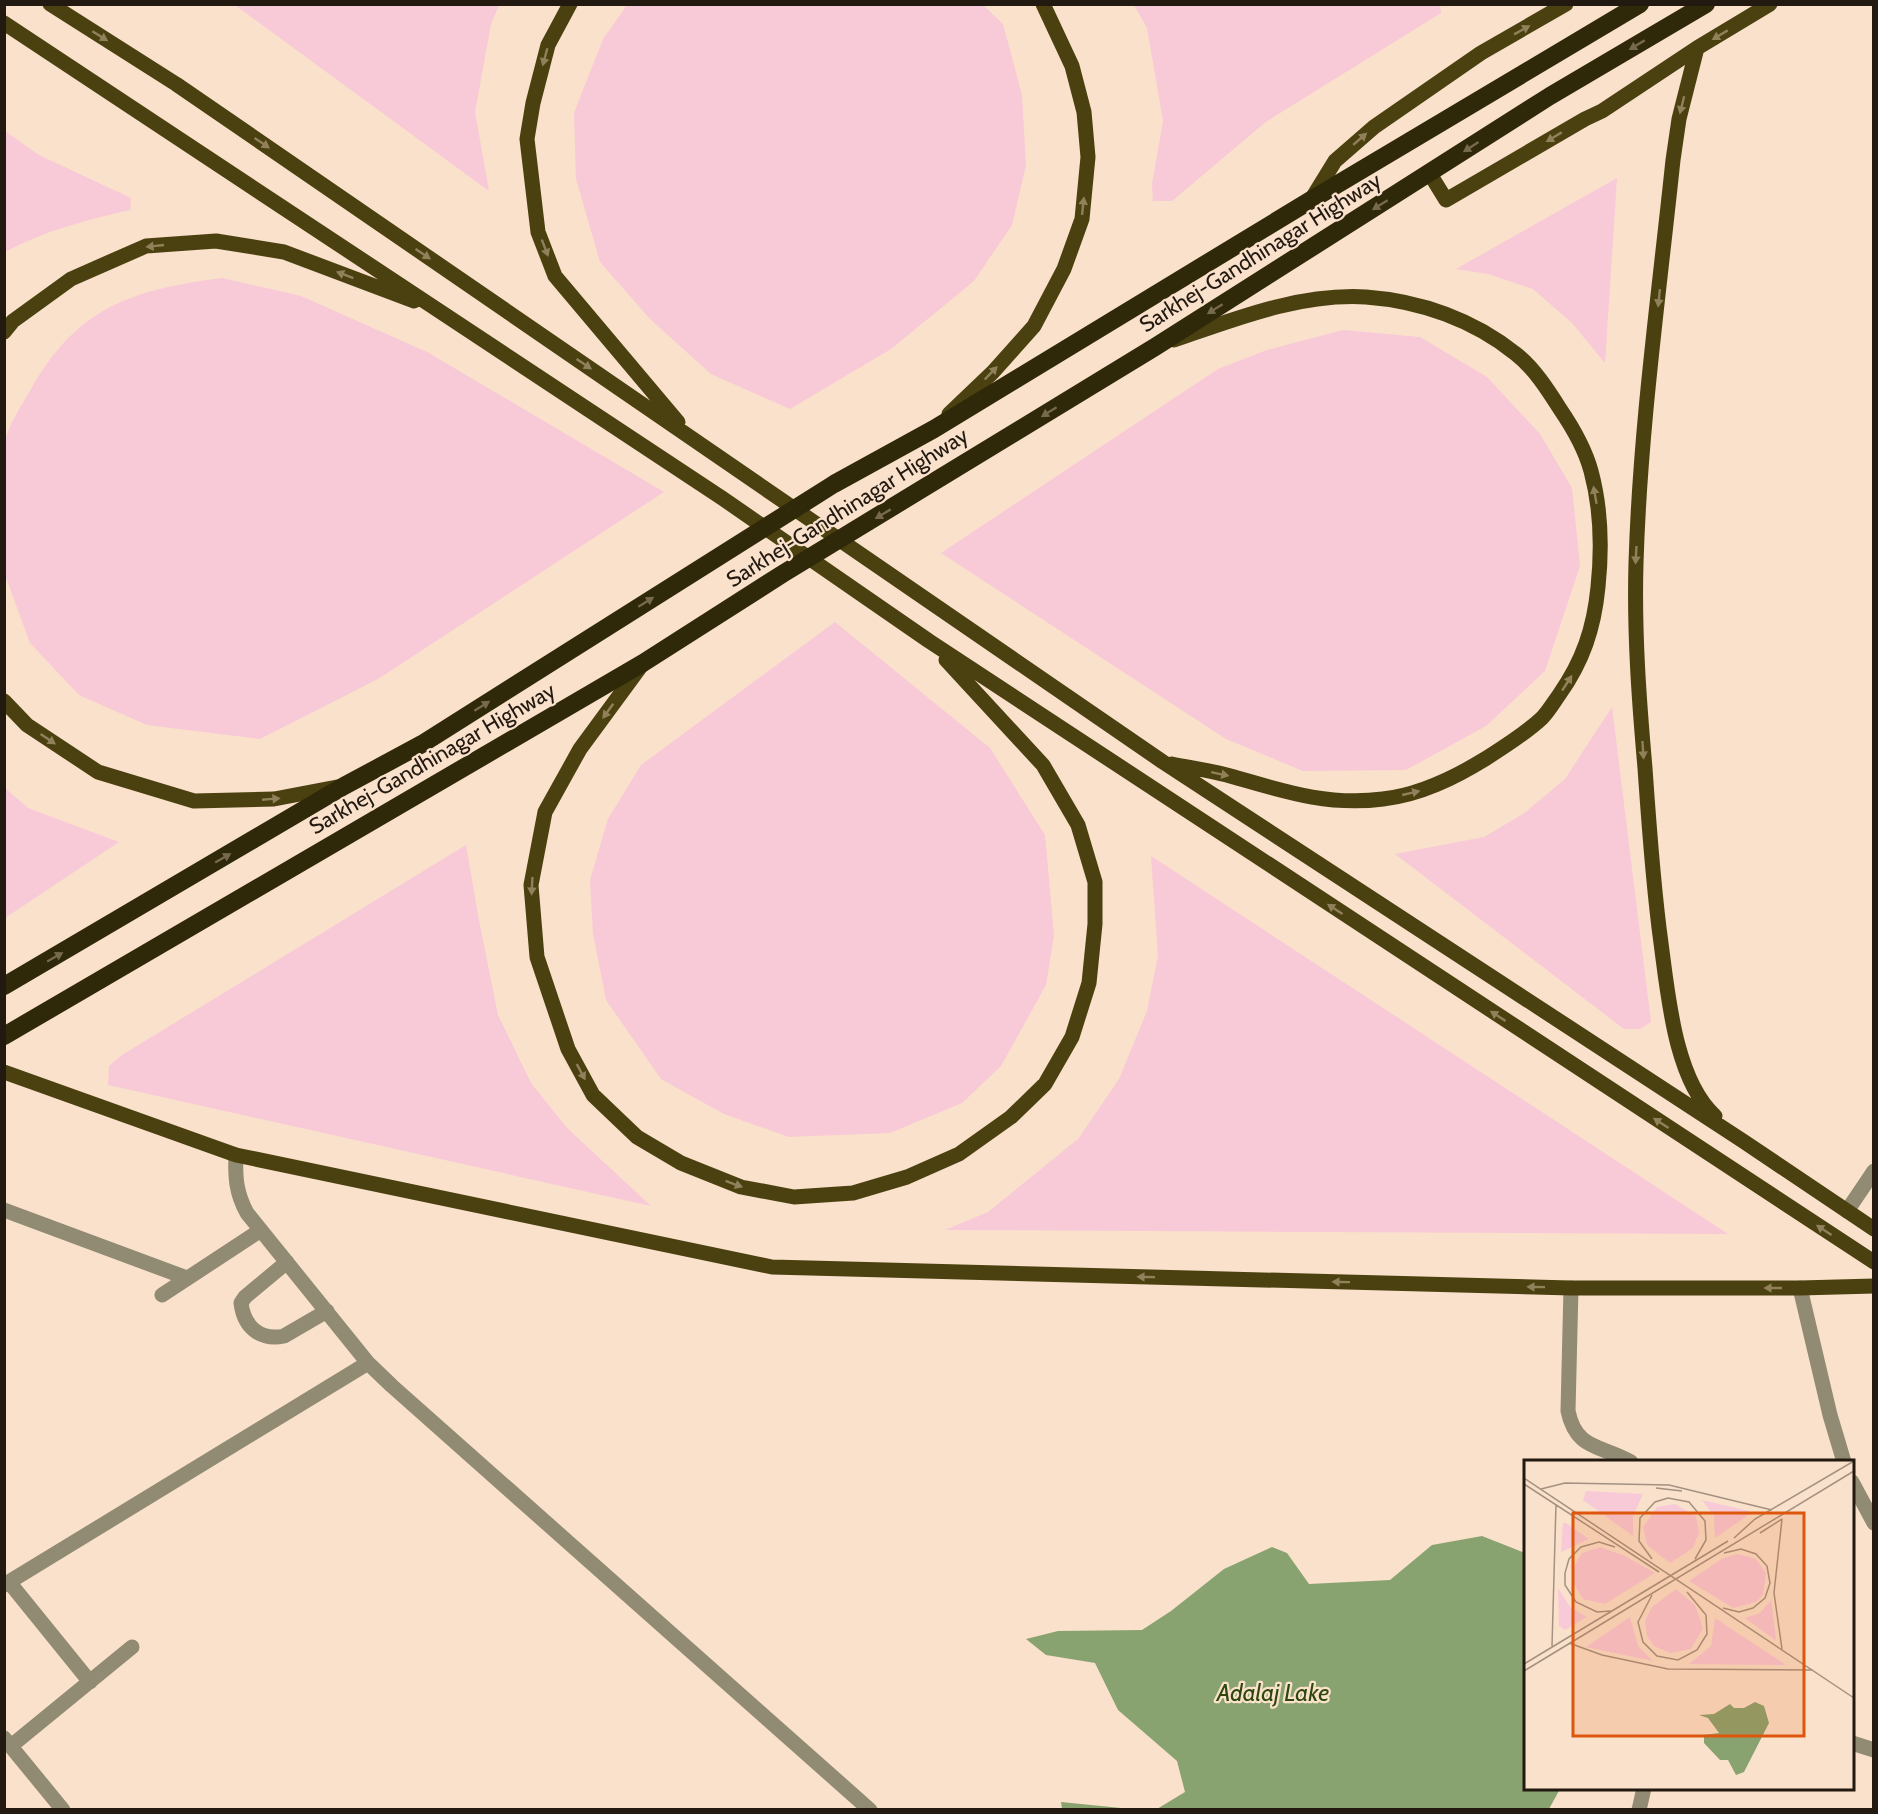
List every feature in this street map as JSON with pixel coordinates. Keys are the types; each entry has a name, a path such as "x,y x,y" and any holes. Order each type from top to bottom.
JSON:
{"highway":[{"name":"Sarkhej-Gandhinagar Highway","path":"4,986 344,786 422,744 834,484 934,429 1640,4"},
{"name":"Sarkhej-Gandhinagar Highway","path":"4,1036 643,663 784,573 1155,347 1551,96 1706,4"}],"main road":[{"path":"50,4 176,84 1163,762 1874,1229"},
{"path":"570,4 548,45 533,103 527,139 538,232 555,276 691,437"},
{"path":"934,429 993,372 1035,326 1064,269 1082,219 1088,157 1084,112 1072,66 1043,4"},
{"path":"1311,201 1335,161 1374,127 1480,53 1566,4"},
{"path":"1430,174 1446,201 1602,111 1697,48 1770,4"},
{"path":"4,23 722,498 929,641 1874,1262"},
{"path":"1697,48 1678,119 1643,447 1636,563 1636,653 1655,898 1670,1007 1683,1062 1703,1105 1743,1141"},
{"path":"4,332 14,321 71,279 146,246 216,241 284,252 439,311"},
{"path":"1155,347 1278,307 1333,298 1366,297 1401,302 1449,314 1486,333 1519,356 1549,392 1574,429 1591,470 1599,519 1600,542 1596,615 1580,663 1543,717 1504,747 1464,772 1425,790 1385,799 1347,802 1313,799 1274,790 1232,776 1163,762"},
{"path":"643,663 580,749 545,812 531,885 537,957 568,1049 593,1095 637,1137 681,1163 741,1187 794,1197 853,1193 907,1177 958,1155 1011,1117 1045,1084 1072,1037 1089,983 1095,924 1095,882 1078,825 1043,765 929,641"},
{"path":"4,701 27,725 98,772 194,801 274,799 344,786"},
{"path":"4,1072 236,1155 772,1267 1571,1288 1874,1286"}],"street":[{"path":"236,1155 235,1183 239,1198 247,1213 368,1363 870,1809"},
{"path":"1847,1211 1874,1171"},
{"path":"4,1210 187,1278"},
{"path":"162,1295 261,1230"},
{"path":"287,1262 245,1297 241,1303 246,1320 258,1334 276,1337 284,1336 327,1311"},
{"path":"1571,1288 1568,1411 1571,1427 1580,1439 1629,1460"},
{"path":"1800,1288 1830,1415 1844,1460"},
{"path":"90,1682 7,1583 368,1363"},
{"path":"1854,1486 1874,1523"},
{"path":"63,1809 8,1742 90,1682 132,1647"},
{"path":"1854,1744 1874,1750"},
{"path":"1639,1809 1644,1790"}],"shaded area":[{"path":"1440,4 1441,13 1267,121 1172,201 1153,201 1152,184 1163,121 1147,28 1134,5"},
{"path":"235,5 499,5 491,24 475,112 489,191"},
{"path":"627,5 983,5 1003,24 1022,95 1026,165 1012,225 974,281 891,349 790,409 711,374 650,319 600,262 576,179 574,113 603,39"},
{"path":"5,131 39,155 131,198 130,210 66,227 5,252"},
{"path":"1617,178 1605,363 1572,323 1533,289 1488,274 1456,269"},
{"path":"222,278 301,296 427,352 664,492 378,679 260,739 147,725 79,695 30,643 5,575 4,444 6,437 19,410 48,363 87,321 134,297 160,289"},
{"path":"1343,330 1420,337 1487,377 1540,434 1572,488 1580,566 1545,671 1486,726 1406,770 1303,771 1226,739 941,553 1218,369 1267,350"},
{"path":"835,622 990,748 1045,835 1054,935 1046,985 1001,1066 962,1103 890,1133 789,1137 724,1114 661,1079 606,1000 593,934 590,880 608,819 641,765"},
{"path":"1612,707 1651,1022 1640,1029 1624,1029 1395,854 1484,837 1523,814 1565,779"},
{"path":"5,788 28,808 119,842 5,918"},
{"path":"466,845 498,1015 531,1083 567,1128 651,1206 108,1085 109,1066 122,1055"},
{"path":"1151,856 1728,1234 945,1230 988,1212 1078,1139 1119,1079 1147,1011 1158,956"}],"water":[{"name":"Adalaj Lake","path":"1482,1536 1524,1553 1524,1790 1559,1790 1549,1809 1157,1809 1185,1792 1177,1761 1118,1710 1095,1663 1046,1655 1026,1639 1058,1631 1142,1630 1171,1611 1224,1569 1272,1547 1287,1553 1309,1584 1390,1580 1432,1545"},
{"path":"1061,1802 1131,1809 1062,1809"}]}
